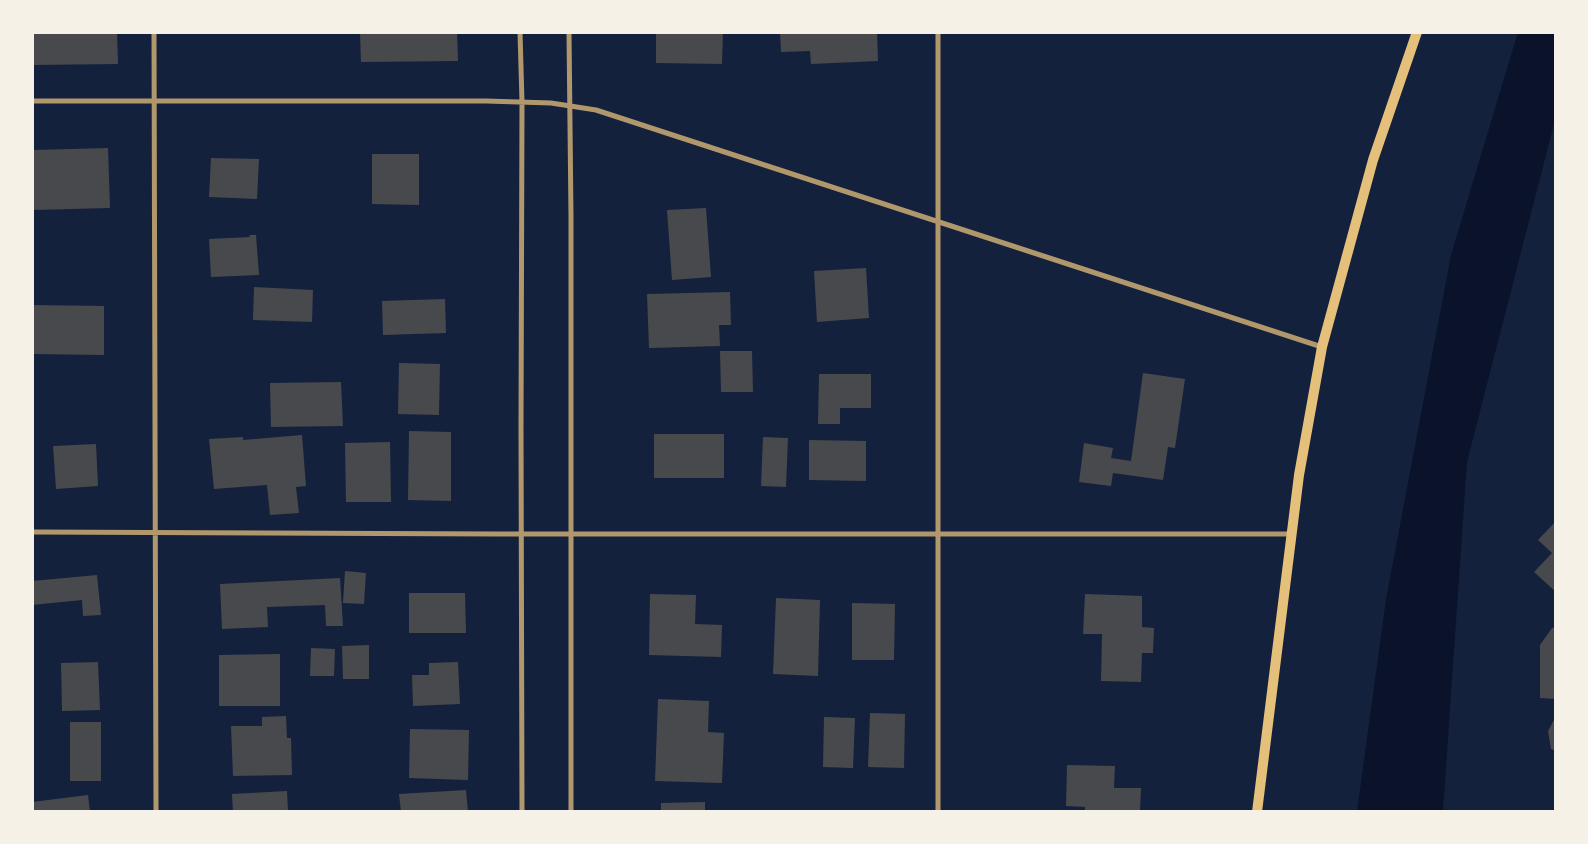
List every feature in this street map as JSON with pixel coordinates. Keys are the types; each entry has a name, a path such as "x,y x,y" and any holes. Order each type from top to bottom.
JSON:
{"main road":[{"path":"1257,812 1299,475 1322,347 1373,160 1417,32"}],"street":[{"path":"154,32 156,812"},
{"path":"520,32 522,102 522,812"},
{"path":"570,32 571,812"},
{"path":"938,32 938,812"},
{"path":"32,102 522,102 551,103 596,110 1322,347"},
{"path":"32,532 1291,534"}],"water":[{"path":"1518,32 1555,33 1555,120 1467,462 1443,811 1357,811 1386,599 1451,255"}],"building":[{"path":"32,32 117,32 118,64 32,65"},
{"path":"360,32 457,32 458,61 361,62"},
{"path":"656,32 723,32 722,64 656,63"},
{"path":"780,32 877,32 878,61 811,64 810,51 781,52"},
{"path":"108,148 110,208 32,210 32,150"},
{"path":"372,154 419,154 419,205 372,204"},
{"path":"211,158 259,159 257,199 209,197"},
{"path":"706,208 711,277 672,280 667,210"},
{"path":"249,235 256,235 259,275 211,277 209,239 250,237"},
{"path":"866,268 869,318 817,322 814,271"},
{"path":"254,287 313,290 312,322 253,320"},
{"path":"730,292 731,325 719,325 720,346 649,348 647,294"},
{"path":"445,299 446,333 383,335 382,301"},
{"path":"32,305 104,306 104,355 32,354"},
{"path":"720,351 752,351 753,392 721,392"},
{"path":"399,363 440,364 439,415 398,414"},
{"path":"1143,373 1185,379 1175,448 1168,447 1163,480 1113,473 1111,486 1079,482 1084,443 1113,448 1111,458 1131,461"},
{"path":"819,374 871,374 871,408 840,408 840,424 818,424"},
{"path":"341,382 343,426 271,427 270,383"},
{"path":"409,431 451,432 451,501 408,500"},
{"path":"654,434 724,434 724,478 654,478"},
{"path":"302,435 306,486 296,487 299,513 270,515 267,485 214,489 209,439 243,437 243,440"},
{"path":"763,437 788,438 786,487 761,486"},
{"path":"809,440 866,441 866,481 809,480"},
{"path":"390,442 391,502 346,502 345,443"},
{"path":"96,444 98,486 56,489 53,446"},
{"path":"1556,521 1556,592 1534,572 1552,553 1538,540"},
{"path":"345,571 366,573 364,604 343,603"},
{"path":"97,575 101,615 83,616 82,600 32,605 32,581"},
{"path":"340,578 343,626 326,626 325,605 267,607 268,627 222,629 220,584"},
{"path":"409,593 465,593 466,633 409,633"},
{"path":"650,594 696,595 695,624 722,625 721,657 649,655"},
{"path":"1085,594 1142,596 1142,627 1154,628 1153,653 1142,653 1141,682 1101,681 1102,634 1083,634"},
{"path":"776,598 820,600 818,676 773,674"},
{"path":"852,603 895,604 894,660 852,660"},
{"path":"1556,627 1556,699 1540,698 1540,645 1552,628"},
{"path":"369,645 369,679 343,679 342,646"},
{"path":"311,648 335,649 334,676 310,676"},
{"path":"280,654 280,706 219,706 219,655"},
{"path":"98,662 100,710 62,711 61,663"},
{"path":"458,662 460,704 413,706 412,675 429,675 429,663"},
{"path":"658,699 709,701 708,732 724,733 722,783 655,781"},
{"path":"870,713 905,714 904,768 868,767"},
{"path":"286,716 287,738 291,738 292,775 233,776 231,726 262,726 262,717"},
{"path":"1556,716 1556,751 1551,749 1548,731"},
{"path":"824,717 855,718 853,768 823,767"},
{"path":"70,722 101,722 101,781 70,781"},
{"path":"410,729 469,730 468,780 409,778"},
{"path":"1067,765 1115,766 1114,788 1141,788 1140,812 1085,812 1085,807 1066,806"},
{"path":"466,790 468,812 401,812 399,794"},
{"path":"287,791 288,812 233,812 232,794"},
{"path":"88,795 90,812 32,812 32,802"},
{"path":"705,802 705,812 661,812 661,803"}]}
